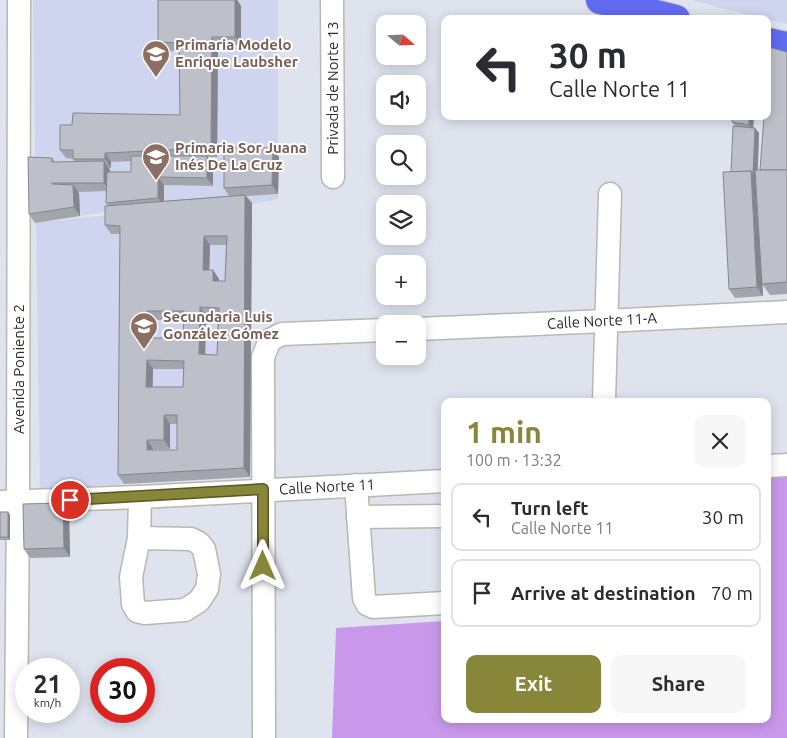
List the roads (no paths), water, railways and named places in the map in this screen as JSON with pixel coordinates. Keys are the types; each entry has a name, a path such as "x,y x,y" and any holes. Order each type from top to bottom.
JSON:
{"main road":[{"path":"600,0 660,15"},
{"path":"771,43 787,46"}],"street":[{"name":"Avenida Poniente 2","path":"16,738 9,502 19,0"},
{"name":"Privada de Norte 13","path":"332,0 333,177"},
{"path":"604,398 610,194"},
{"name":"Calle Norte 11-A","path":"426,329 787,312"},
{"path":"264,738 263,357 270,340 282,334 376,330"},
{"path":"771,466 787,465"},
{"name":"Calle Norte 11","path":"9,502 441,481"},
{"path":"356,485 364,598 367,604 373,607 441,603"},
{"path":"139,538 140,497"},
{"path":"358,517 441,516"}],"place":[{"name":"Primaria Modelo Enrique Laubsher","path":"156,78"},
{"name":"Primaria Sor Juana Inés De La Cruz","path":"156,181"},
{"name":"Secundaria Luis González Gómez","path":"144,350"}]}
